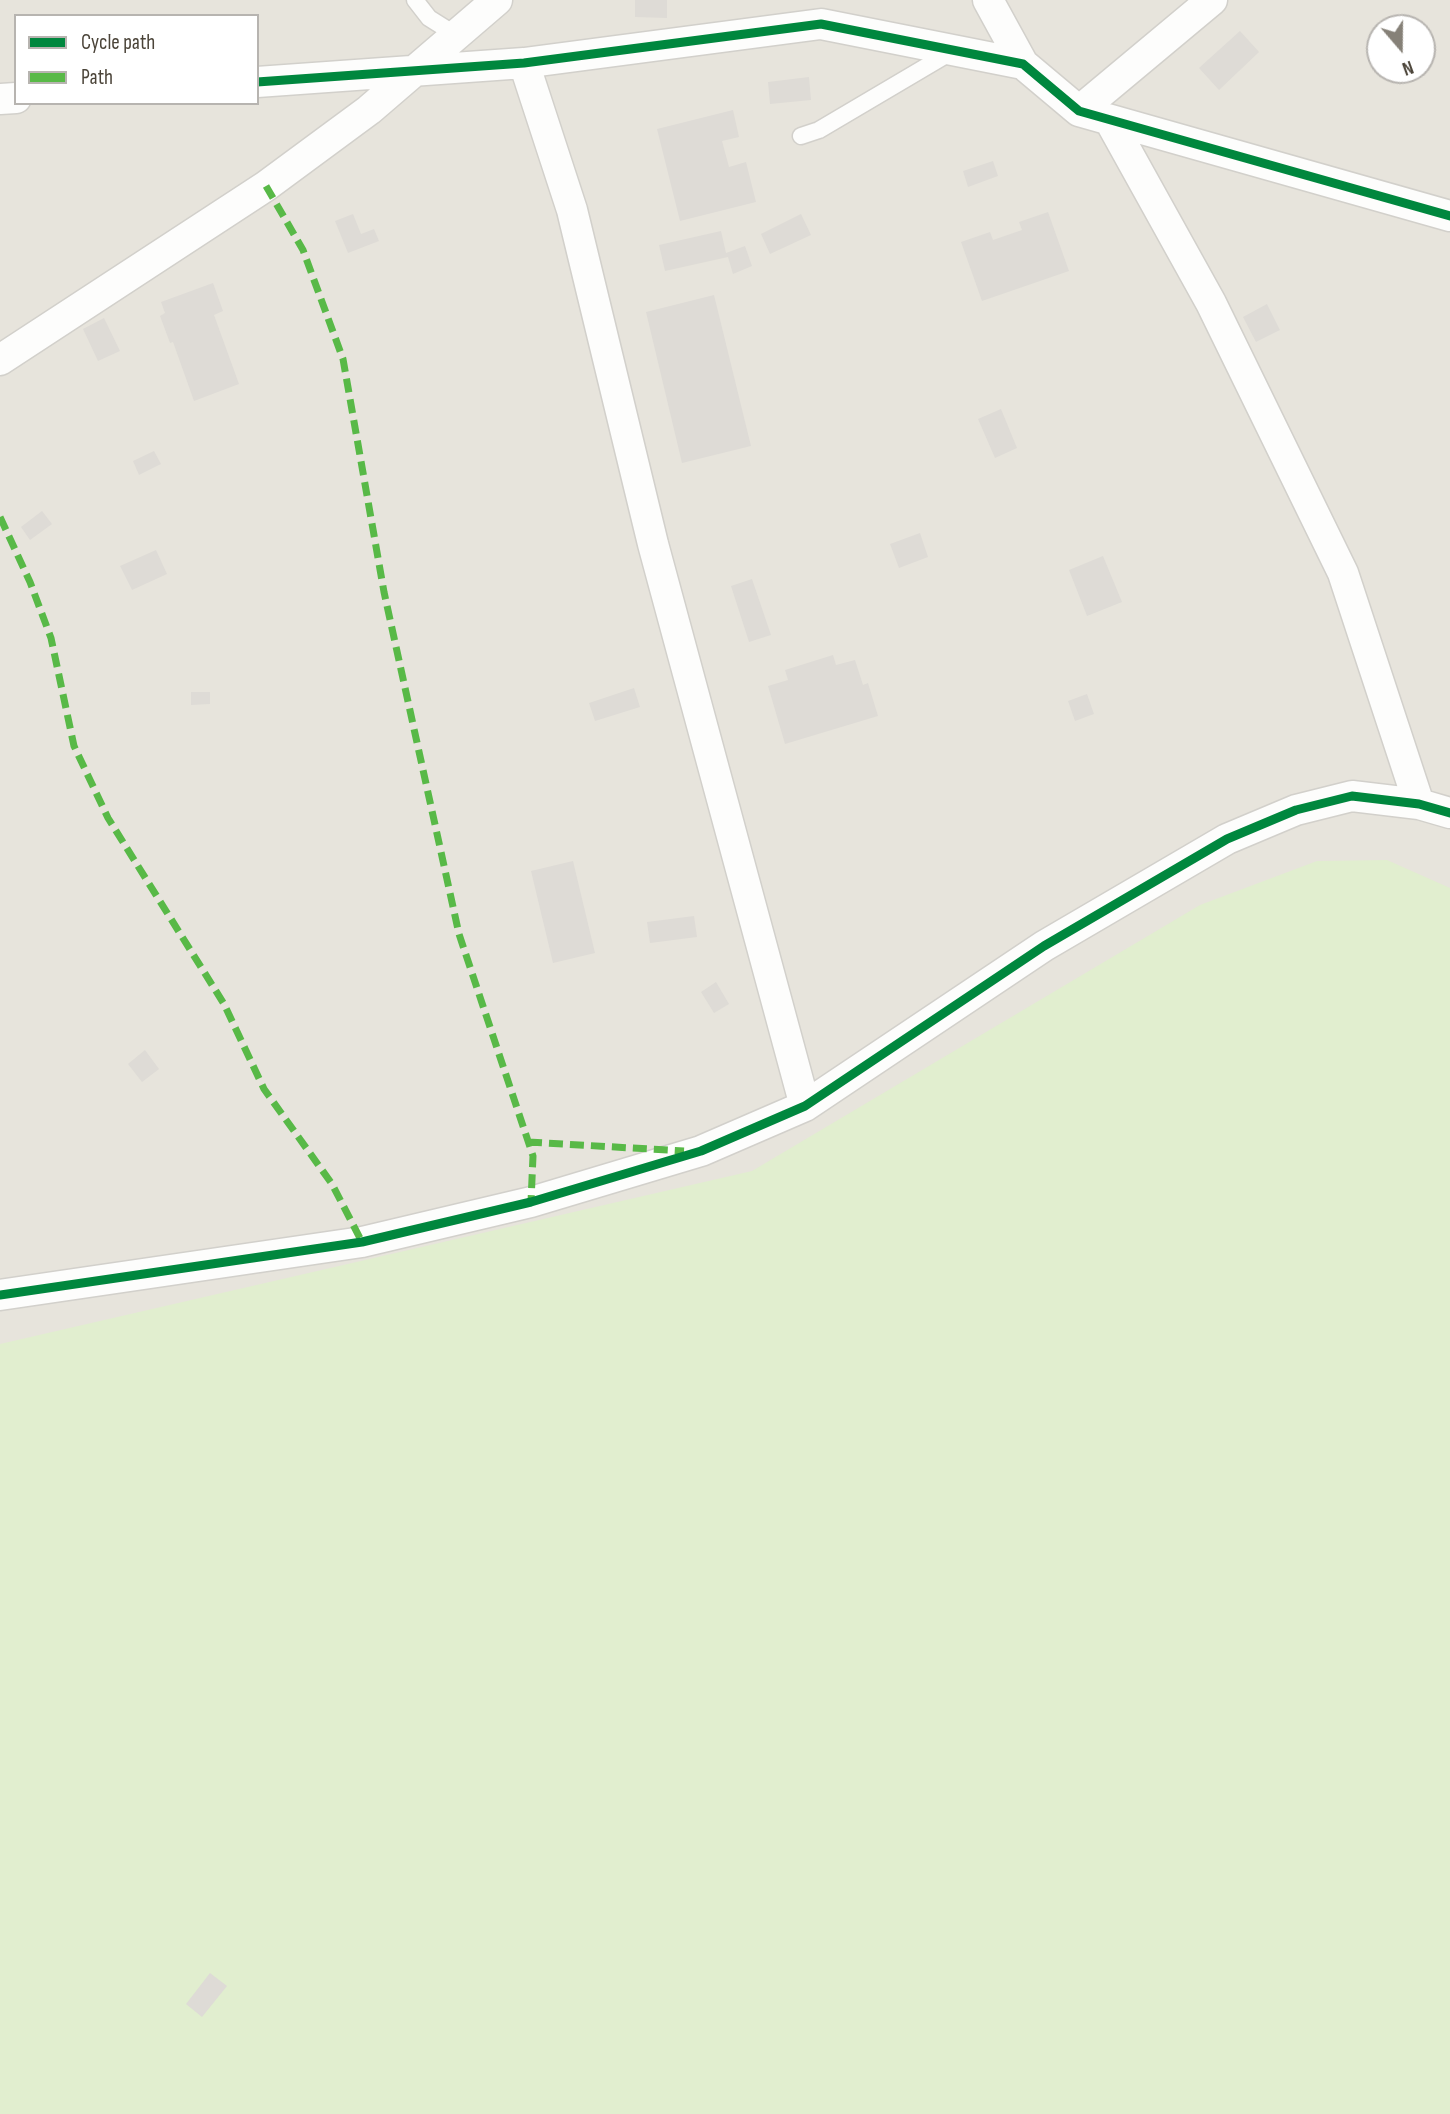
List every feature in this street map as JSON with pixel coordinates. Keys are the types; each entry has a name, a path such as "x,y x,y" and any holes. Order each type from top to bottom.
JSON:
{"street":[{"path":"0,360 266,186 369,110 497,0"},
{"path":"988,0 1023,64 1079,111 1450,216"},
{"path":"1079,111 1212,0"},
{"path":"259,82 524,63 821,24 1023,64"},
{"path":"524,63 572,210 653,544 805,1107"},
{"path":"1110,121 1211,303 1343,573 1419,804"},
{"path":"0,1295 362,1242 531,1202 702,1152 805,1107 1044,946 1227,839 1296,810 1352,796 1419,804 1450,813"}],"lane":[{"path":"415,0 429,18 456,35"},
{"path":"801,136 819,130 953,51"}],"shaded area":[{"path":"0,0 1450,0 1450,2114 0,2114"}],"green space":[{"path":"1387,860 1450,888 1450,2114 0,2114 0,1344 752,1171 1200,905 1317,861"}],"building":[{"path":"635,0 667,0 667,18 635,17"},
{"path":"1240,31 1259,52 1219,90 1199,68"},
{"path":"809,77 811,100 770,104 768,82"},
{"path":"733,110 739,137 722,141 729,167 746,162 756,202 680,221 657,129"},
{"path":"993,161 998,176 968,187 963,171"},
{"path":"1048,212 1069,271 982,301 961,242 990,232 993,240 1022,230 1019,222"},
{"path":"353,214 361,234 374,229 379,241 348,253 335,221"},
{"path":"801,214 811,235 770,254 761,234"},
{"path":"721,231 726,253 745,246 752,266 733,274 728,257 665,271 659,245"},
{"path":"213,283 223,311 214,315 239,384 194,401 173,342 170,343 160,316 165,313 161,302"},
{"path":"714,295 751,446 682,463 646,312"},
{"path":"1267,304 1280,330 1256,342 1243,317"},
{"path":"104,318 120,351 98,361 83,329"},
{"path":"1001,409 1017,448 995,458 978,419"},
{"path":"154,451 161,464 139,475 133,461"},
{"path":"42,511 52,524 30,540 21,527"},
{"path":"920,533 928,557 899,568 890,544"},
{"path":"156,550 167,574 132,590 120,566"},
{"path":"1103,556 1122,602 1087,616 1069,570"},
{"path":"752,579 771,635 749,642 731,586"},
{"path":"833,655 836,665 855,660 863,685 868,683 878,716 785,744 768,686 788,680 785,670"},
{"path":"634,688 640,707 595,721 589,703"},
{"path":"191,692 210,692 210,704 191,705"},
{"path":"1087,694 1094,714 1075,721 1068,701"},
{"path":"573,861 595,953 553,963 531,871"},
{"path":"694,916 697,937 650,943 647,922"},
{"path":"716,982 729,1004 714,1013 701,992"},
{"path":"145,1050 159,1069 142,1082 128,1064"},
{"path":"210,1973 227,1986 202,2017 186,2004"}],"marked path":[{"path":"266,186 303,250 343,359 384,592 459,934 533,1156 531,1202"},
{"path":"0,517 30,582 51,638 74,746 108,818 224,1004 264,1089 332,1184 362,1242"},
{"path":"528,1142 684,1151"}],"cycle path":[{"path":"259,82 524,63 821,24 1023,64 1079,111 1450,216"},
{"path":"0,1295 362,1242 531,1202 701,1151 805,1106 1044,946 1227,839 1296,810 1352,796 1419,804 1450,813"}]}
